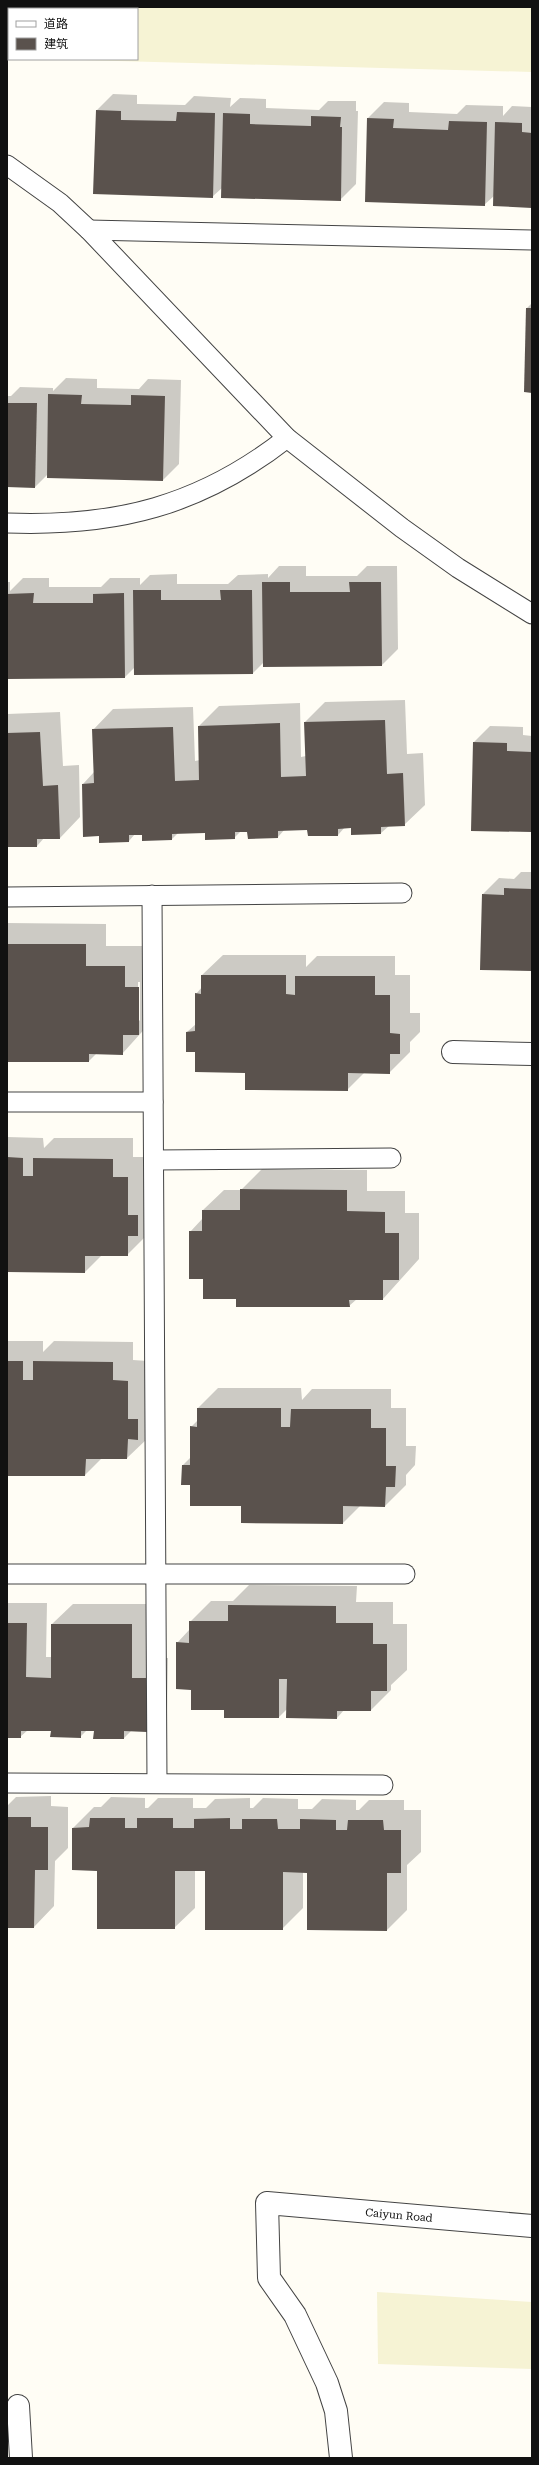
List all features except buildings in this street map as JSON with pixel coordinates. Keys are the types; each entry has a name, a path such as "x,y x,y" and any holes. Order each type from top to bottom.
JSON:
{"street":[{"path":"453,1052 532,1054"},
{"name":"Caiyun Road","path":"341,2458 336,2411 327,2383 295,2315 269,2278 266,2203 532,2226"},
{"path":"18,2406 21,2458"}],"lane":[{"path":"7,166 60,203 89,230 287,438 402,528 458,568 532,614"},
{"path":"89,230 532,240"},
{"path":"7,523 65,523 111,518 156,508 188,498 220,484 255,463 287,438"},
{"path":"7,897 402,893"},
{"path":"152,895 157,1783"},
{"path":"7,1102 153,1102"},
{"path":"154,1160 391,1158"},
{"path":"7,1574 405,1574"},
{"path":"7,1783 383,1785"}],"shaded area":[{"path":"7,7 532,7 532,72 82,60 138,60 138,8 8,8 7,58"},
{"path":"377,2292 532,2302 532,2369 378,2364"}]}
